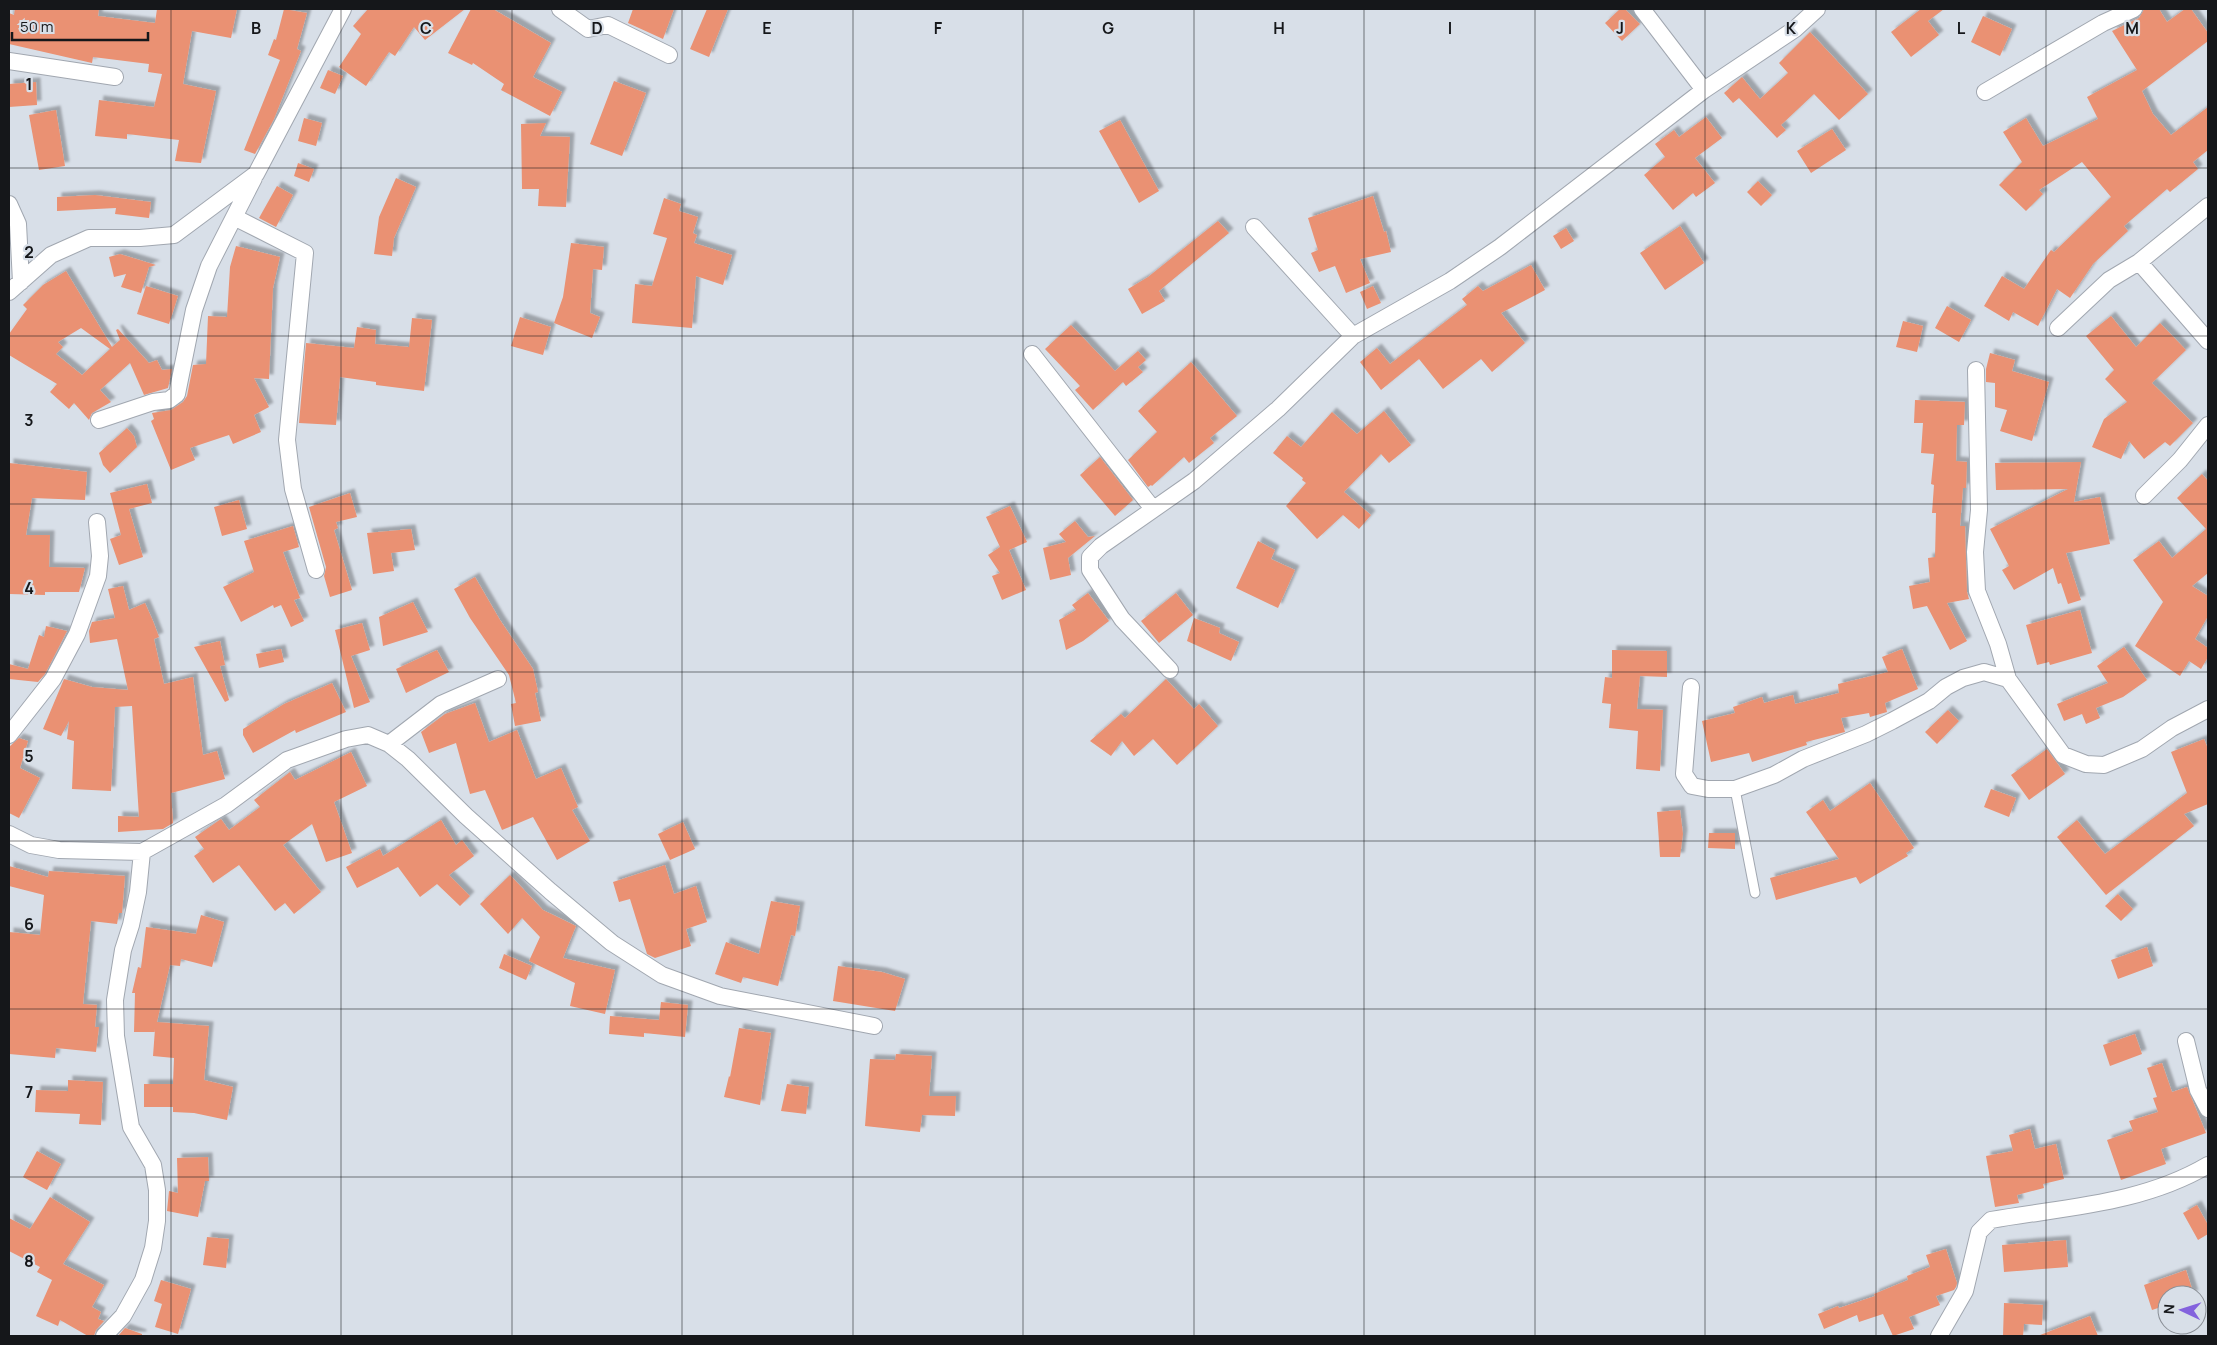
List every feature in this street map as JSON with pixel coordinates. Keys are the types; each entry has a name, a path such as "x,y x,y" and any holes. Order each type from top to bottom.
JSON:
{"street":[{"path":"99,420 153,402 169,400 177,394 194,310 209,266 343,9"},
{"path":"560,9 588,29 608,24 669,55"},
{"path":"1642,9 1704,90"},
{"path":"1170,670 1122,619 1090,570 1090,558 1100,546 1194,482 1271,415 1353,336 1450,281 1500,247 1704,90 1795,29 1818,9"},
{"path":"1985,92 2103,23 2134,9"},
{"path":"9,61 115,78"},
{"path":"15,287 51,255 89,238 140,238 174,235 256,174"},
{"path":"9,204 18,224 15,287"},
{"path":"2058,328 2109,280 2139,262 2208,206"},
{"path":"234,217 305,253 287,440 293,489 316,570"},
{"path":"1254,227 1353,336"},
{"path":"2139,262 2208,341"},
{"path":"1032,354 1153,509"},
{"path":"1976,370 1979,510 1975,552 1977,591 1998,644 2008,679 2063,755 2086,764 2104,765 2142,749 2172,728 2208,709"},
{"path":"2144,496 2180,460 2208,425"},
{"path":"9,735 53,679 77,634 98,576 100,556 97,522"},
{"path":"1691,688 1684,774 1692,786 1708,789 1734,789 1774,775 1803,759 1866,734 1930,701 1946,687 1963,678 1984,672 2008,679"},
{"path":"389,744 441,704 498,679"},
{"path":"9,834 31,844 59,850 142,852 226,805 287,760 346,739 368,736 389,744 556,897 612,943 662,975 720,996 874,1026"},
{"path":"104,1336 123,1316 143,1280 154,1248 158,1220 158,1190 153,1165 131,1127 116,1036 115,1000 123,950 138,892 142,852"},
{"path":"2186,1041 2198,1090 2208,1109"},
{"path":"1939,1336 1964,1291 1980,1232 1991,1220 2115,1202 2188,1177 2208,1165"}],"lane":[{"path":"1734,789 1755,893"}],"building":[{"path":"15,9 99,9 98,16 155,23 157,9 237,9 231,38 192,31 183,84 216,91 201,163 175,161 179,140 127,134 127,139 95,136 99,100 154,107 162,74 148,72 149,64 93,57 92,63 9,44 9,13 14,15"},
{"path":"284,9 307,13 297,49 301,51 274,119 255,154 244,150 280,60 268,55 274,39 276,40"},
{"path":"368,9 465,9 425,40 414,27 395,56 389,52 366,86 339,67 361,34 353,26"},
{"path":"471,9 493,9 551,43 533,77 562,92 550,116 501,90 504,84 473,63 472,65 448,53"},
{"path":"633,9 674,9 663,39 628,23"},
{"path":"707,9 728,9 709,57 690,49"},
{"path":"1620,9 1625,9 1640,24 1622,41 1605,23"},
{"path":"1921,9 1944,9 1928,21 1939,35 1911,57 1891,32"},
{"path":"2144,9 2159,9 2167,22 2185,9 2191,9 2208,33 2208,41 2142,91 2153,114 2171,135 2208,107 2208,150 2193,162 2198,169 2170,192 2167,189 2124,226 2128,231 2093,264 2070,298 2057,289 2038,326 2013,312 2009,321 1984,306 2002,276 2024,289 2051,250 2054,252 2111,197 2082,162 2039,190 2043,194 2026,211 1999,185 2022,162 2003,132 2026,118 2043,146 2098,119 2087,97 2137,70 2112,31 2139,18"},
{"path":"1983,16 2012,29 2000,56 1971,42"},
{"path":"1810,32 1868,94 1839,120 1814,94 1781,125 1786,130 1777,138 1739,98 1733,103 1724,93 1742,77 1760,99 1788,73 1779,63"},
{"path":"328,70 343,76 335,94 320,88"},
{"path":"614,81 646,93 622,156 590,144"},
{"path":"36,82 37,105 9,107 9,84"},
{"path":"56,110 65,166 39,170 29,115"},
{"path":"1706,117 1722,138 1695,158 1715,183 1696,197 1693,193 1673,210 1644,175 1665,157 1655,144 1674,130 1679,137"},
{"path":"304,118 322,123 316,146 298,141"},
{"path":"1120,120 1159,191 1139,203 1099,131"},
{"path":"546,123 540,136 570,137 566,207 538,206 539,189 522,189 521,124"},
{"path":"1832,129 1846,150 1811,173 1797,151"},
{"path":"298,163 314,169 309,182 294,176"},
{"path":"396,178 416,187 394,238 392,256 374,254 379,217"},
{"path":"1758,181 1772,195 1761,206 1747,192"},
{"path":"277,186 293,195 276,227 259,218"},
{"path":"95,195 151,202 149,218 115,214 116,208 57,211 57,197"},
{"path":"1373,196 1384,232 1386,231 1391,252 1360,259 1370,283 1346,293 1335,266 1319,272 1311,253 1318,250 1308,218"},
{"path":"664,198 681,204 679,211 698,217 693,233 697,235 694,243 732,255 723,285 696,276 692,328 632,323 635,284 652,286 667,238 653,234"},
{"path":"1218,221 1229,233 1159,291 1165,301 1142,314 1128,289 1148,277"},
{"path":"1680,226 1704,263 1665,290 1640,253"},
{"path":"1566,228 1574,241 1561,249 1553,236"},
{"path":"571,243 604,247 602,270 593,269 590,313 600,317 592,338 554,323 563,297"},
{"path":"236,246 280,257 273,288 269,379 254,378 269,407 254,415 261,432 233,444 229,435 190,448 195,460 171,470 151,421 154,419 152,413 171,410 183,402 187,396 193,365 206,364 208,316 227,317 230,267"},
{"path":"120,254 156,265 149,267 141,293 121,287 126,274 114,277 109,257"},
{"path":"1531,265 1545,290 1501,313 1525,343 1492,372 1481,359 1443,389 1419,359 1381,390 1360,362 1377,348 1390,364 1467,305 1462,299 1478,286 1483,291"},
{"path":"66,271 112,347 120,340 116,330 118,329 149,363 157,360 162,370 172,369 168,388 144,395 130,363 100,390 111,402 92,413 89,420 74,403 69,409 50,392 57,384 9,355 9,334 27,309 23,305 43,285","holes":["81,328 110,349 82,375 56,354 63,347 58,342"]},
{"path":"146,286 178,296 169,324 137,314"},
{"path":"1373,286 1381,303 1367,309 1360,292"},
{"path":"1947,306 1971,320 1959,342 1935,328"},
{"path":"2111,316 2136,347 2160,323 2186,350 2152,383 2193,423 2170,446 2165,442 2144,459 2129,441 2121,459 2092,447 2104,419 2127,402 2105,379 2114,370 2086,336"},
{"path":"520,317 551,327 543,355 511,346"},
{"path":"412,318 432,320 424,391 376,385 376,382 340,377 336,425 299,423 306,343 354,348 357,327 376,330 375,344 409,347"},
{"path":"1903,321 1923,326 1917,352 1896,347"},
{"path":"1071,325 1115,371 1138,351 1146,360 1138,367 1143,372 1126,386 1123,382 1093,410 1075,390 1080,386 1045,349"},
{"path":"1990,353 2015,360 2012,371 2049,382 2032,441 2000,431 2007,410 1995,407 1995,383 1986,382 1986,369"},
{"path":"1191,362 1237,416 1210,438 1214,443 1189,463 1184,457 1152,486 1148,487 1128,460 1157,432 1138,411"},
{"path":"1915,400 1965,402 1964,425 1957,425 1956,461 1967,462 1966,488 1963,488 1960,526 1965,526 1967,592 1969,599 1947,603 1967,641 1950,650 1927,606 1913,609 1909,586 1930,582 1928,558 1935,557 1936,513 1932,513 1934,485 1931,484 1934,454 1921,453 1923,423 1914,423"},
{"path":"1384,411 1411,445 1389,463 1381,454 1344,492 1371,515 1359,529 1343,515 1317,539 1286,506 1306,483 1302,480 1303,478 1273,453 1287,436 1301,447 1332,412 1357,434"},
{"path":"127,428 134,436 137,447 110,473 103,465 99,453"},
{"path":"1100,457 1133,500 1115,516 1080,475"},
{"path":"2081,462 2074,502 2100,497 2110,544 2066,553 2081,600 2068,604 2061,583 2058,584 2053,568 2014,590 2002,570 2009,566 1990,529 2068,489 1996,490 1995,463"},
{"path":"9,463 87,472 85,500 32,498 26,535 50,535 49,567 85,568 79,592 45,592 45,595 9,594"},
{"path":"2202,474 2208,481 2208,573 2192,586 2208,596 2208,616 2195,639 2208,648 2208,657 2201,669 2189,661 2180,676 2135,646 2163,602 2133,560 2159,541 2172,558 2206,529 2177,498"},
{"path":"147,484 152,503 129,509 143,557 119,565 110,539 121,535 110,493"},
{"path":"350,493 357,517 336,522 338,528 334,530 352,590 330,597 324,576 326,567 309,507"},
{"path":"239,500 247,529 222,536 214,507"},
{"path":"1010,506 1027,542 1009,550 1026,590 1002,600 992,576 1000,573 988,555 1000,547 986,517"},
{"path":"1075,521 1088,537 1095,536 1068,558 1071,575 1050,580 1043,548 1066,542 1059,534"},
{"path":"293,526 299,547 283,552 300,598 294,600 304,621 291,627 281,605 274,608 273,605 241,622 223,587 254,572 244,541"},
{"path":"411,529 415,550 391,553 394,571 373,574 367,533"},
{"path":"1258,541 1275,550 1271,559 1295,570 1278,608 1236,588"},
{"path":"475,577 500,620 533,669 538,692 535,693 541,721 515,726 511,704 516,703 509,675 470,618 454,589"},
{"path":"123,586 129,610 145,603 153,621 159,637 154,639 164,684 193,677 203,755 217,751 225,779 171,793 173,823 163,829 118,832 118,816 139,817 132,706 115,707 111,791 72,789 74,741 67,739 69,721 61,736 43,729 64,679 92,687 128,690 117,639 90,643 89,631 92,622 115,618 108,589"},
{"path":"1088,593 1109,621 1083,641 1066,650 1059,620 1076,610 1072,605"},
{"path":"1176,593 1193,615 1159,643 1141,621"},
{"path":"413,602 428,632 383,646 379,617"},
{"path":"2080,610 2092,653 2050,665 2049,662 2037,665 2026,625"},
{"path":"1194,618 1220,628 1219,633 1239,642 1231,661 1187,641"},
{"path":"362,623 370,650 351,656 370,702 354,708 335,630"},
{"path":"46,626 67,631 45,674 38,682 9,679 9,664 28,669 39,635 44,637"},
{"path":"220,641 225,665 220,666 229,700 225,702 194,647"},
{"path":"2124,647 2147,680 2123,697 2096,708 2100,718 2086,724 2082,714 2064,721 2057,704 2108,683 2097,666"},
{"path":"281,649 284,662 259,668 256,654"},
{"path":"1902,649 1918,689 1885,703 1887,712 1870,717 1869,713 1841,718 1845,732 1806,742 1807,745 1752,762 1749,753 1711,762 1702,721 1735,713 1733,707 1762,697 1764,703 1793,695 1795,704 1839,693 1838,684 1888,672 1882,657"},
{"path":"437,650 449,672 406,693 396,669"},
{"path":"1612,650 1667,651 1667,677 1640,676 1637,709 1663,710 1660,771 1636,769 1638,731 1609,728 1611,704 1602,703 1605,677 1612,678"},
{"path":"1166,679 1194,709 1199,704 1218,726 1177,765 1153,739 1134,756 1122,741 1111,756 1090,741 1121,714 1125,718"},
{"path":"332,683 346,712 296,733 295,730 253,753 243,735 243,729 284,704"},
{"path":"475,703 489,742 517,730 536,779 561,768 578,807 572,810 590,841 557,860 533,817 502,830 485,790 470,794 456,743 429,753 421,732 445,714"},
{"path":"1948,710 1959,721 1937,744 1925,732"},
{"path":"19,738 28,741 20,768 40,778 19,818 9,813 9,747"},
{"path":"2204,739 2208,749 2208,804 2184,814 2194,826 2106,895 2057,837 2077,820 2105,854 2187,793 2171,752"},
{"path":"2047,749 2065,774 2029,800 2011,775"},
{"path":"351,752 367,786 334,802 352,853 326,862 312,824 283,845 321,892 294,914 285,903 275,911 239,865 213,883 194,856 204,849 195,837 221,819 229,830 260,807 254,800 290,772 295,780"},
{"path":"1870,783 1914,848 1906,853 1908,856 1860,884 1856,877 1776,900 1770,878 1839,859 1806,812 1823,800 1830,811"},
{"path":"1991,789 2016,798 2009,817 1984,807"},
{"path":"1680,810 1683,834 1680,857 1660,857 1657,812"},
{"path":"441,820 456,845 462,840 474,856 449,875 470,896 460,906 437,884 420,897 398,867 357,888 346,867 380,849 383,856"},
{"path":"683,822 695,849 670,860 658,834"},
{"path":"1709,833 1735,833 1735,849 1708,848"},
{"path":"665,865 674,894 696,886 707,922 686,929 691,946 655,958 647,954 630,899 619,902 613,882"},
{"path":"9,866 48,877 49,871 125,876 122,913 119,913 117,924 91,921 83,1004 97,1005 95,1027 99,1027 96,1052 56,1048 55,1058 9,1054 9,932 40,935 44,895 9,886"},
{"path":"510,875 543,910 576,926 563,958 615,970 605,1014 570,1006 575,983 529,961 540,937 522,918 508,934 480,904"},
{"path":"2118,894 2133,909 2121,921 2105,906"},
{"path":"771,901 800,906 795,936 791,935 778,986 743,977 741,983 715,974 726,942 759,954"},
{"path":"201,915 224,922 212,967 181,959 180,966 170,965 157,1022 209,1026 204,1080 233,1087 227,1120 194,1113 173,1112 173,1107 144,1107 144,1084 173,1084 174,1058 153,1056 155,1032 134,1032 135,993 132,993 138,967 141,968 146,927 196,934"},
{"path":"2147,947 2153,966 2118,979 2111,960"},
{"path":"504,954 532,966 526,980 499,968"},
{"path":"838,966 882,972 905,979 895,1011 833,1001"},
{"path":"661,1002 688,1005 685,1037 644,1033 644,1037 609,1034 610,1016 659,1020"},
{"path":"739,1028 771,1033 760,1105 724,1097 730,1077"},
{"path":"2135,1034 2142,1054 2110,1066 2103,1045"},
{"path":"896,1054 932,1056 929,1096 956,1096 955,1116 922,1115 920,1132 865,1126 870,1059 895,1060"},
{"path":"2162,1063 2172,1092 2187,1087 2206,1133 2161,1149 2166,1164 2121,1180 2107,1140 2133,1131 2129,1121 2158,1112 2153,1098 2157,1097 2147,1068"},
{"path":"68,1080 103,1082 101,1125 79,1124 80,1114 35,1112 36,1090 68,1091"},
{"path":"787,1084 809,1087 806,1114 781,1111"},
{"path":"2030,1129 2035,1149 2056,1144 2064,1179 2043,1184 2044,1188 2017,1195 2019,1203 1995,1207 1986,1156 2013,1151 2009,1135"},
{"path":"37,1151 61,1164 47,1190 23,1177"},
{"path":"208,1157 209,1181 205,1181 198,1217 167,1211 169,1191 178,1193 177,1158"},
{"path":"50,1197 90,1222 63,1264 104,1285 92,1307 101,1312 98,1319 104,1321 96,1330 94,1336 88,1336 60,1320 58,1326 36,1316 52,1280 37,1272 40,1267 9,1251 9,1218 30,1229"},
{"path":"2197,1205 2208,1225 2208,1234 2198,1240 2183,1213"},
{"path":"207,1237 229,1239 226,1268 203,1265"},
{"path":"2066,1240 2068,1267 2004,1272 2002,1245"},
{"path":"1946,1249 1957,1283 1956,1287 1954,1290 1936,1296 1940,1305 1909,1317 1914,1329 1893,1336 1883,1314 1859,1322 1857,1315 1824,1329 1818,1314 1838,1306 1839,1308 1875,1296 1874,1294 1908,1280 1907,1276 1930,1267 1926,1255"},
{"path":"2186,1270 2191,1285 2157,1285 2157,1308 2152,1310 2144,1285"},
{"path":"161,1280 191,1289 178,1334 155,1327 162,1304 154,1301"},
{"path":"2004,1303 2043,1305 2042,1325 2024,1324 2023,1336 2003,1336"},
{"path":"2090,1316 2098,1336 2040,1336 2040,1335"},
{"path":"125,1328 142,1334 142,1336 118,1336"}]}
